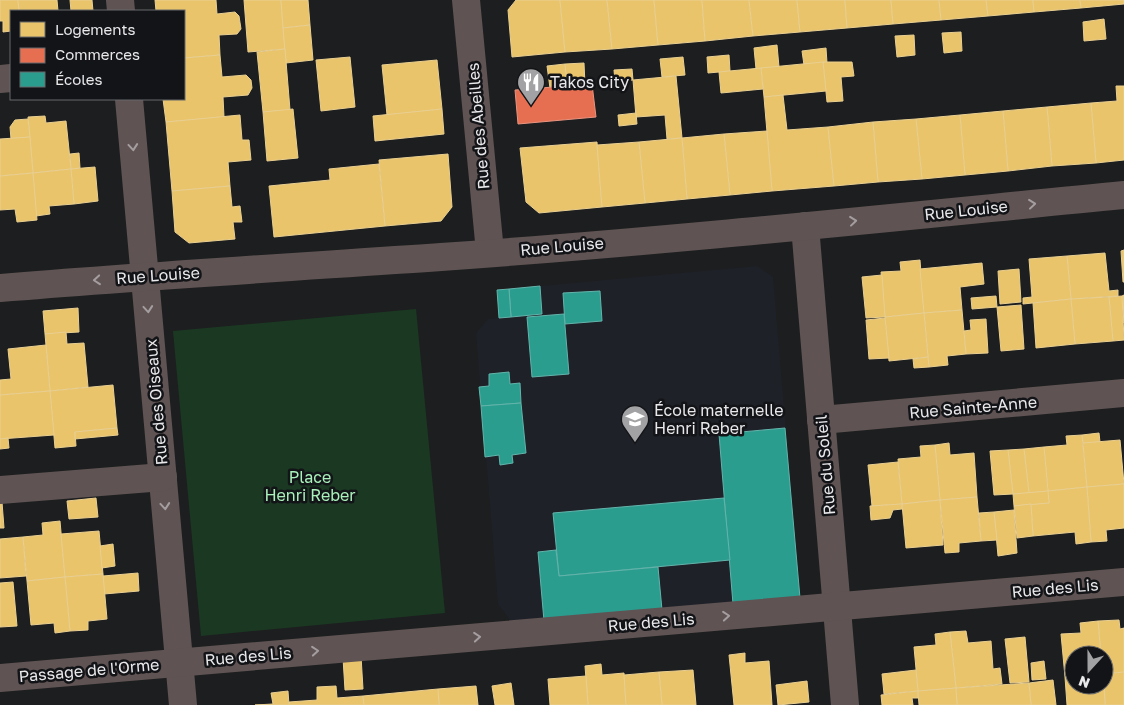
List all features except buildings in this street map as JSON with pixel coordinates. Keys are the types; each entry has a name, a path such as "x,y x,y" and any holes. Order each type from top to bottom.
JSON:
{"street":[{"name":"Rue des Abeilles","path":"466,0 490,252"},
{"name":"Rue des Oiseaux","path":"129,100 183,705"},
{"name":"Rue Louise","path":"0,288 490,252 805,226 1124,195"},
{"name":"Rue du Soleil","path":"805,226 845,705"},
{"name":"Rue Sainte-Anne","path":"821,420 1124,393"},
{"path":"0,490 163,477"},
{"name":"Rue des Lis","path":"179,662 1124,582"},
{"name":"Passage de l'Orme","path":"0,678 179,662"}],"shaded area":[{"name":"École maternelle Henri Reber","path":"757,266 773,277 800,598 513,624 498,604 476,333 488,319 499,318 497,290"}],"green space":[{"name":"Place Henri Reber","path":"416,309 445,613 201,636 173,331"}],"place":[{"name":"Takos City","path":"531,106"},
{"name":"École maternelle Henri Reber","path":"635,443"}]}
